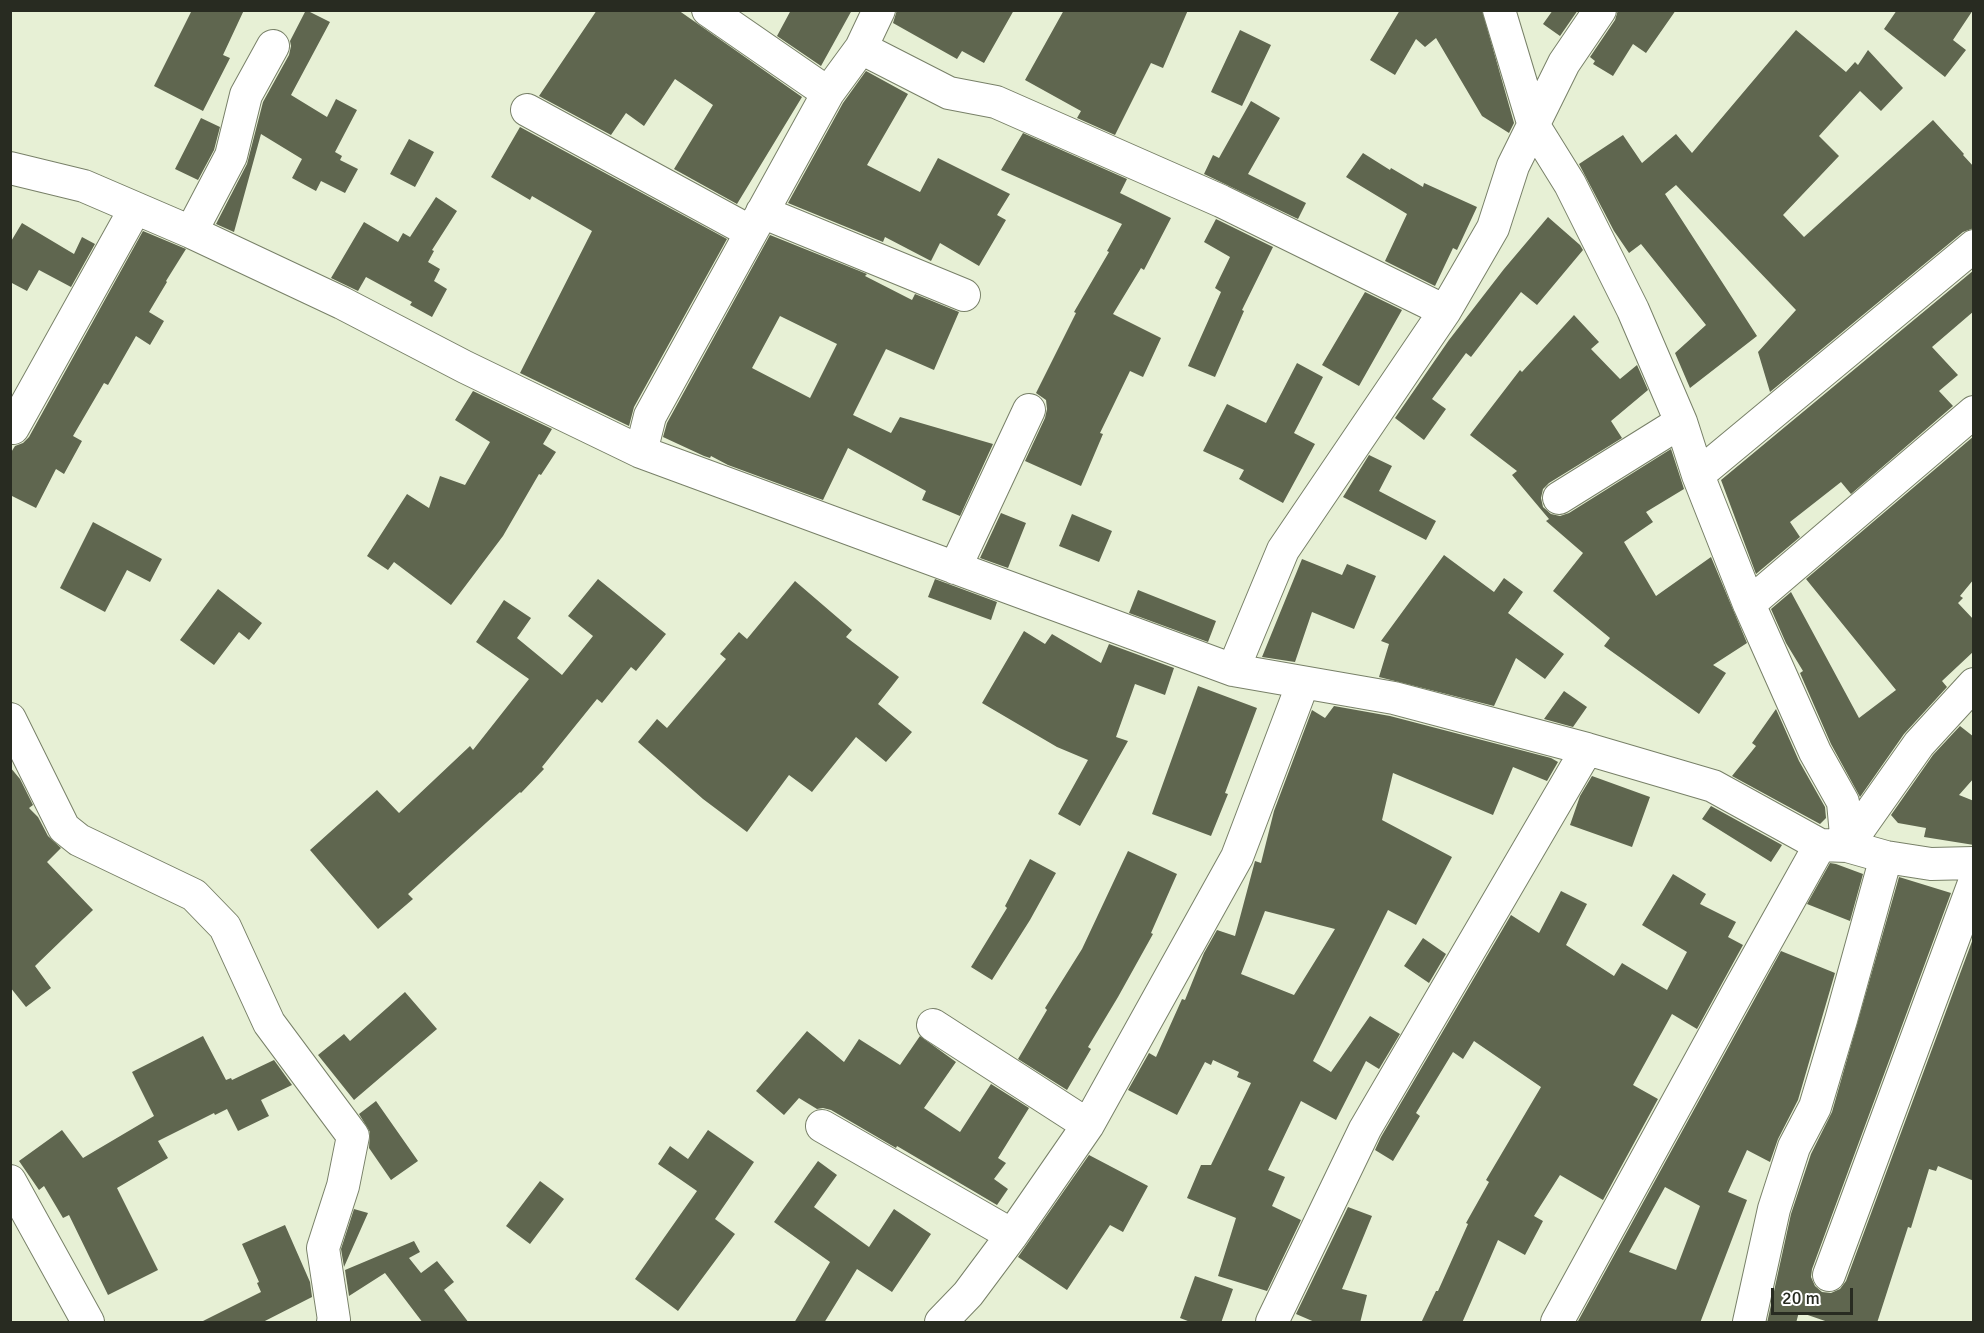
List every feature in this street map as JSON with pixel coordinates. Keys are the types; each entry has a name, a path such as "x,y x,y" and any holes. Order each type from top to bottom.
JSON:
{"street":[{"path":"708,10 828,93"},
{"path":"641,452 650,416 828,93 861,48 879,10"},
{"path":"1499,10 1534,126 1570,184 1628,300 1681,422 1698,475 1749,604 1815,752 1843,802 1833,846"},
{"path":"1233,670 1282,550 1445,312 1493,228 1513,166 1564,63 1600,10"},
{"path":"191,232 231,156 246,95 273,46"},
{"path":"861,48 949,93 996,102 1221,201 1445,312"},
{"path":"527,110 757,222 964,295"},
{"path":"10,168 84,186 191,232 342,303 465,367 641,452 1233,670 1394,698 1587,749 1713,786 1833,846 1931,864 1974,864"},
{"path":"13,428 135,209"},
{"path":"1698,475 1974,246"},
{"path":"955,568 1029,410"},
{"path":"1749,604 1974,412"},
{"path":"1559,498 1681,422"},
{"path":"941,1323 968,1294 1012,1235 1088,1125 1237,857 1303,683"},
{"path":"1557,1323 1739,990 1833,846 1919,744 1974,684"},
{"path":"10,719 64,828 79,840 194,895 225,927 269,1023 353,1136 344,1186 323,1248 333,1323"},
{"path":"1272,1323 1365,1129 1587,749"},
{"path":"1749,1323 1774,1209 1794,1147 1815,1107 1886,857"},
{"path":"1829,1275 1974,882"},
{"path":"933,1025 1088,1125"},
{"path":"822,1126 1012,1235"},
{"path":"10,1181 88,1323"}],"building":[{"path":"192,10 244,10 223,55 230,58 203,111 154,86"},
{"path":"306,10 330,22 291,95 327,117 336,99 357,110 335,152 342,156 340,160 358,169 345,193 321,181 316,191 292,178 302,159 261,134 234,232 216,224 247,164 263,102 289,55 290,41"},
{"path":"597,10 678,10 802,97 737,204 674,169 713,105 675,79 644,126 626,113 611,135 539,96"},
{"path":"791,10 852,10 821,66 777,36"},
{"path":"897,10 1014,10 984,63 962,51 957,59 893,23"},
{"path":"1064,10 1188,10 1163,68 1151,63 1115,135 1077,118 1081,111 1025,80"},
{"path":"1400,10 1482,10 1514,123 1509,133 1482,116 1436,38 1425,47 1416,39 1395,75 1370,60"},
{"path":"1553,10 1578,10 1560,36 1543,24"},
{"path":"1618,10 1676,10 1646,53 1633,44 1613,76 1593,64 1595,61 1590,57 1615,20"},
{"path":"1897,10 1973,10 1953,40 1966,50 1945,77 1884,29"},
{"path":"1240,30 1271,45 1242,106 1211,92"},
{"path":"1796,30 1846,72 1855,62 1858,65 1868,50 1903,88 1881,111 1860,91 1819,136 1839,156 1783,215 1804,237 1933,120 1974,167 1974,228 1963,232 1770,392 1758,352 1796,310 1676,185 1665,194 1757,336 1690,388 1675,353 1706,325 1641,244 1629,253 1614,231 1579,164 1623,135 1642,163 1676,134 1692,153"},
{"path":"866,71 908,94 867,165 920,192 938,158 1010,194 997,215 1006,220 979,266 940,243 931,261 885,237 883,242 788,203 843,103"},
{"path":"1251,101 1280,118 1248,174 1306,203 1298,219 1204,174 1213,155 1219,158"},
{"path":"201,118 220,127 214,150 198,180 175,169"},
{"path":"520,127 727,239 634,407 629,426 520,373 592,231 532,196 530,200 491,177"},
{"path":"1023,133 1127,179 1120,193 1171,218 1144,270 1141,268 1113,314 1161,338 1143,377 1130,371 1100,433 1103,434 1081,486 1025,461 1047,409 1046,400 1036,393 1076,313 1074,312 1109,252 1107,251 1122,224 1001,170"},
{"path":"409,139 434,152 415,187 390,174"},
{"path":"1363,153 1423,187 1424,183 1477,207 1457,250 1453,248 1435,286 1385,261 1407,214 1346,177"},
{"path":"436,197 457,211 432,250 434,251 428,262 440,269 434,281 447,289 432,317 410,305 412,302 366,277 358,291 331,278 364,222 398,242 403,233 410,237"},
{"path":"1548,217 1583,250 1537,305 1521,292 1471,357 1466,353 1432,399 1446,409 1424,440 1395,418 1449,340"},
{"path":"1216,219 1273,247 1242,310 1244,311 1215,377 1188,366 1221,292 1215,288 1230,257 1204,242"},
{"path":"22,223 74,254 82,237 95,244 71,287 39,270 27,291 10,282 10,243"},
{"path":"143,231 186,249 149,312 164,321 150,345 136,336 108,385 104,383 73,436 82,441 64,474 56,469 36,508 10,495 10,454 15,446 23,443 29,437"},
{"path":"770,235 867,274 865,276 912,300 915,294 959,312 934,370 886,349 853,415 891,433 900,417 993,444 960,516 922,500 926,491 848,448 823,500 728,465 711,456 710,458 704,456 663,437 667,423","holes":["780,316 837,344 810,398 752,368"]},
{"path":"1974,270 1974,311 1932,347 1958,375 1939,391 1953,406 1851,494 1841,482 1790,522 1800,537 1756,574 1721,480"},
{"path":"1365,292 1402,310 1359,386 1322,365"},
{"path":"1574,315 1599,342 1591,349 1620,379 1637,365 1648,390 1611,421 1622,438 1549,483 1543,489 1541,498 1543,507 1551,514 1560,516 1569,513 1671,449 1684,489 1646,512 1653,522 1624,542 1656,596 1711,557 1747,643 1713,665 1726,673 1699,714 1604,646 1610,638 1553,591 1583,553 1546,521 1549,519 1512,475 1517,471 1470,435 1520,370 1522,372"},
{"path":"1297,363 1323,377 1294,433 1315,444 1283,503 1239,479 1244,470 1203,451 1227,404 1266,423"},
{"path":"473,391 552,429 543,444 556,452 541,475 539,474 503,536 451,605 394,562 388,570 367,556 407,494 429,508 440,476 465,485 490,442 455,420"},
{"path":"1974,436 1974,579 1960,596 1963,598 1958,603 1974,620 1974,651 1942,681 1947,687 1904,734 1860,797 1831,744 1800,673 1803,671 1786,643 1771,609 1791,592 1859,718 1896,690 1806,579"},
{"path":"1369,455 1392,466 1379,491 1436,521 1426,540 1343,497"},
{"path":"1001,513 1026,523 1008,568 980,558"},
{"path":"1072,514 1112,531 1099,562 1059,546"},
{"path":"93,522 162,559 150,582 127,570 105,612 60,588"},
{"path":"1444,555 1494,592 1504,578 1523,592 1508,613 1564,654 1545,679 1516,658 1494,706 1379,677 1389,644 1381,641"},
{"path":"1302,559 1342,575 1347,564 1376,576 1354,629 1312,612 1295,662 1262,657"},
{"path":"598,579 666,634 636,671 631,667 602,703 597,699 542,767 544,769 521,793 408,894 413,899 378,929 310,850 377,790 399,813 470,746 473,750 529,679 476,642 504,600 531,618 517,638 562,675 593,636 568,616"},
{"path":"935,579 997,602 991,620 928,597"},
{"path":"795,581 852,630 846,637 899,677 878,704 912,732 886,762 856,737 812,792 789,775 747,832 703,799 638,742 657,719 667,728 726,659 720,654 739,632 747,639"},
{"path":"218,589 262,623 249,640 239,632 214,665 180,640"},
{"path":"1138,590 1216,621 1208,642 1129,613"},
{"path":"1024,631 1045,644 1052,634 1101,663 1109,644 1174,668 1165,695 1135,684 1116,737 1128,741 1080,826 1058,814 1088,760 1057,747 982,703"},
{"path":"1198,686 1257,708 1211,836 1152,814"},
{"path":"1564,691 1587,707 1573,727 1544,719"},
{"path":"1334,706 1390,716 1551,758 1558,762 1547,781 1513,767 1493,815 1393,773 1382,820 1452,857 1416,925 1388,910 1313,1061 1331,1072 1370,1016 1400,1034 1379,1069 1366,1061 1336,1120 1301,1101 1268,1170 1285,1177 1272,1206 1301,1220 1267,1291 1218,1276 1236,1218 1187,1198 1201,1165 1211,1165 1251,1083 1237,1077 1239,1072 1213,1060 1211,1065 1205,1062 1177,1115 1128,1090 1149,1053 1156,1057 1217,930 1235,936 1255,861 1261,863 1274,811 1312,710 1325,718","holes":["1265,911 1335,929 1294,995 1241,974"]},
{"path":"1776,709 1799,761 1825,807 1826,818 1820,824 1732,776 1756,746 1752,743"},
{"path":"1960,726 1974,737 1974,778 1959,795 1974,801 1974,845 1924,837 1926,828 1898,823 1891,815 1933,755"},
{"path":"10,767 20,779 33,805 29,808 38,817 48,836 61,848 47,862 93,910 35,966 51,988 26,1007 10,987"},
{"path":"1592,776 1650,797 1632,847 1570,825 1580,796"},
{"path":"1711,806 1782,845 1771,862 1702,819"},
{"path":"1128,851 1177,874 1151,933 1153,934 1088,1047 1091,1049 1067,1090 1018,1059 1047,1010 1045,1008 1082,949"},
{"path":"1030,859 1056,873 1030,920 992,980 971,967 1007,908 1005,906"},
{"path":"1830,863 1863,874 1850,921 1807,904"},
{"path":"1673,874 1706,894 1700,904 1736,922 1728,937 1743,945 1697,1029 1672,1014 1633,1085 1658,1099 1603,1200 1560,1175 1534,1216 1543,1221 1525,1255 1498,1240 1462,1323 1421,1323 1438,1291 1468,1224 1466,1223 1489,1182 1486,1180 1541,1087 1474,1041 1463,1059 1453,1052 1416,1113 1420,1116 1393,1161 1375,1150 1381,1137 1511,915 1539,933 1561,891 1587,904 1566,945 1614,976 1622,963 1667,990 1687,952 1642,925"},
{"path":"1899,877 1951,893 1812,1269 1811,1277 1815,1286 1822,1292 1831,1293 1840,1289 1846,1281 1974,936 1974,1181 1938,1166 1936,1171 1929,1169 1911,1228 1908,1227 1877,1323 1831,1323 1799,1312 1796,1323 1767,1323 1791,1214 1811,1154 1832,1112"},
{"path":"1423,938 1446,954 1429,983 1404,966"},
{"path":"1781,951 1835,973 1798,1100 1778,1139 1770,1162 1747,1150 1728,1192 1747,1200 1700,1323 1577,1323","holes":["1665,1187 1700,1206 1676,1270 1629,1252"]},
{"path":"405,992 437,1029 354,1100 318,1055 344,1034 350,1041"},
{"path":"807,1031 844,1062 859,1039 900,1065 920,1036 956,1062 924,1108 960,1132 991,1084 1029,1108 998,1158 1006,1163 994,1179 1008,1189 997,1205 831,1110 817,1109 799,1098 784,1115 756,1091"},
{"path":"203,1036 226,1080 231,1078 232,1080 274,1060 292,1085 261,1100 269,1116 238,1131 227,1109 215,1115 214,1113 158,1141 168,1158 117,1188 158,1270 108,1295 69,1215 63,1218 44,1186 39,1190 19,1161 62,1130 83,1158 154,1116 132,1072"},
{"path":"376,1101 418,1161 391,1180 369,1148 370,1132 359,1114"},
{"path":"708,1130 754,1162 715,1219 735,1234 678,1311 635,1279 697,1191 658,1164 670,1146 688,1159"},
{"path":"1089,1155 1148,1186 1123,1232 1110,1225 1067,1290 1018,1257"},
{"path":"818,1161 837,1175 814,1207 869,1247 894,1209 931,1234 892,1292 857,1269 824,1323 794,1323 830,1262 774,1222"},
{"path":"540,1181 564,1199 530,1244 506,1226"},
{"path":"1348,1207 1372,1216 1342,1289 1367,1295 1360,1323 1317,1323 1296,1314"},
{"path":"354,1209 368,1213 344,1267 341,1249"},
{"path":"285,1225 310,1282 312,1297 261,1323 199,1323 261,1292 257,1283 259,1282 242,1244"},
{"path":"414,1241 420,1252 409,1258 421,1273 437,1261 454,1282 444,1290 469,1323 423,1323 385,1273 349,1296 345,1270"},
{"path":"1195,1276 1233,1289 1221,1323 1193,1323 1180,1318"}]}
